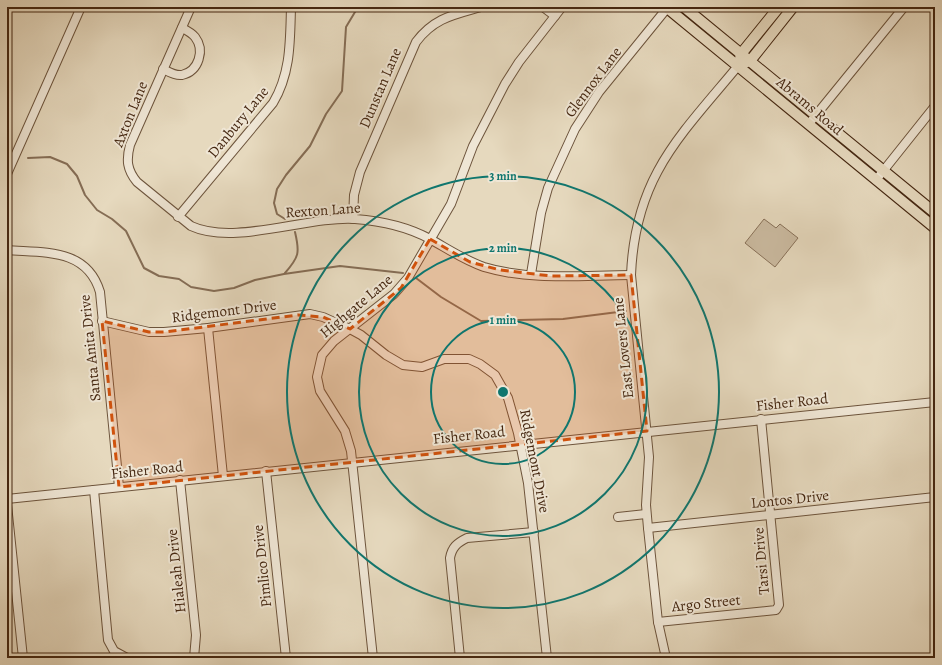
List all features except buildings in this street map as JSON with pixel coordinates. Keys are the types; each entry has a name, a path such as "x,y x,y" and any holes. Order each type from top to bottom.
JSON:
{"main road":[{"name":"Abrams Road","path":"667,7 935,228"},
{"name":"Abrams Road","path":"684,7 935,213"},
{"name":"East Lovers Lane","path":"738,66 741,54 779,7"},
{"name":"East Lovers Lane","path":"738,66 750,61 793,7"}],"street":[{"path":"7,174 81,7"},
{"name":"Axton Lane","path":"178,217 137,182 132,176 127,162 130,145 191,7"},
{"name":"Danbury Lane","path":"178,217 273,103 280,91 289,62 291,7"},
{"name":"Dunstan Lane","path":"353,219 354,194 360,172 416,42 429,26 439,20 481,7"},
{"path":"543,7 555,16"},
{"name":"Highgate Lane","path":"373,658 352,462 345,430 322,397 317,377 322,355 334,341 402,288 451,204 472,146 505,84 519,62 562,7"},
{"name":"Glennox Lane","path":"531,274 540,213 548,188 574,129 599,92 667,7"},
{"path":"808,124 904,7"},
{"path":"164,69 173,74 182,75 193,69 200,58 200,45 194,35 182,28"},
{"name":"East Lovers Lane","path":"666,658 658,622 646,514 649,457 631,275 636,226 640,210 652,181 671,147 738,66"},
{"path":"876,180 935,106"},
{"name":"Rexton Lane","path":"178,217 200,230 218,234 324,221 353,219 397,225 430,239 457,256 485,267 531,274 631,275"},
{"name":"Santa Anita Drive","path":"7,250 60,255 79,262 87,268 97,283 119,487"},
{"name":"Ridgemont Drive","path":"102,321 149,332 208,328 310,314 322,317 361,335 386,355 403,365 422,366 444,359 456,358 469,359 489,370 502,385 508,398 528,483 547,658"},
{"path":"208,328 223,476"},
{"name":"Fisher Road","path":"7,499 520,444 935,402"},
{"name":"Tarsi Drive","path":"761,419 779,605"},
{"name":"Pimlico Drive","path":"266,471 286,658"},
{"name":"Hialeah Drive","path":"180,480 196,635 194,658"},
{"path":"94,490 108,640 114,651 127,658"},
{"name":"Lontos Drive","path":"648,528 935,498"},
{"path":"7,505 23,658"},
{"path":"618,517 646,514"},
{"path":"460,658 451,574 450,558 452,550 458,542 468,538 534,532"},
{"name":"Argo Street","path":"658,622 776,610 779,605"}],"highlighted area":[{"path":"430,239 470,262 500,270 551,276 631,275 647,431 119,487 102,321 149,332 164,332 298,315 323,317 350,329 401,288"}],"shaded area":[{"path":"764,219 776,228 780,224 798,238 775,267 745,243"}],"waterway":[{"path":"285,219 277,214 274,203 277,189 286,175 310,146 326,114 342,91 346,27 358,7"},
{"path":"28,158 50,157 67,164 77,176 85,195 97,210 112,219 126,231 144,268 159,276 179,279 191,287 214,291 234,288 255,280 284,274 340,266 403,273"},
{"path":"285,273 296,259 298,245 295,232"},
{"path":"416,278 441,297 481,321 563,319 626,311"}],"tram line":[{"path":"7,21 13,7"}]}
